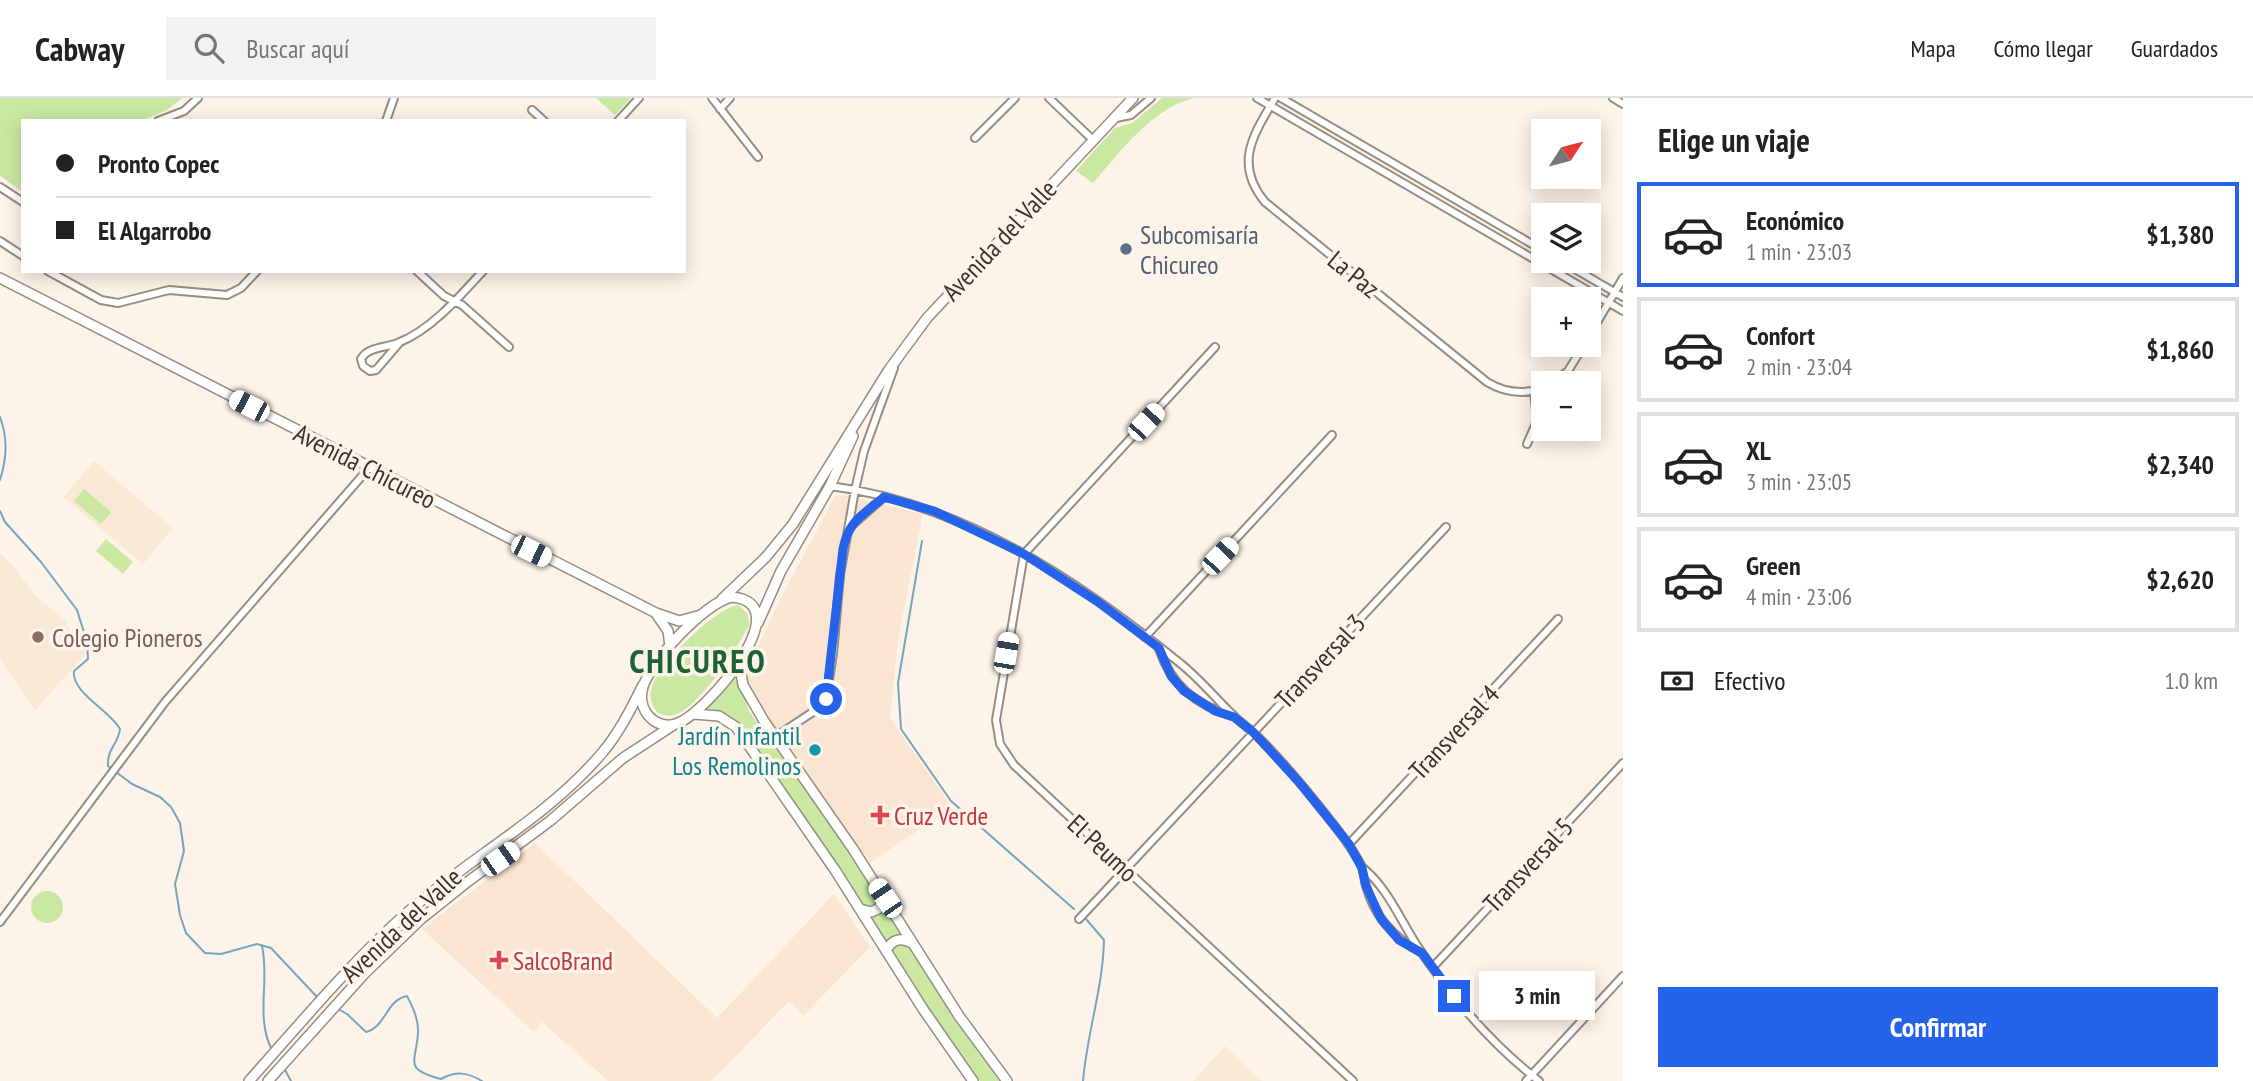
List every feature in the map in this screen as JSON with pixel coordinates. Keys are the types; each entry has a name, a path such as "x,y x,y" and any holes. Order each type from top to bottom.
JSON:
{"main road":[{"name":"Avenida del Valle","path":"249,1081 366,952 415,906 535,814 583,773 610,742 643,685 670,646 701,615 757,567 782,539 897,358 943,299 1133,98"},
{"name":"Avenida Chicureo","path":"0,278 656,613 679,621 701,615"},
{"name":"Avenida del Valle","path":"268,1081 391,946 449,896 550,821 623,758 694,713 715,692 750,644 781,571 830,486 875,391"},
{"path":"722,599 735,597 747,602 755,612 757,625"},
{"path":"656,613 668,631 670,646"},
{"path":"739,661 743,685 775,737 885,898 959,1016 1007,1081"},
{"path":"643,685 642,704 649,716 662,724 675,724"},
{"path":"694,713 719,716 736,727 973,1081"},
{"path":"860,909 871,912 878,909 885,898"},
{"path":"886,951 896,940 904,939 912,943"}],"street":[{"path":"163,119 184,111 198,98"},
{"path":"387,119 394,98"},
{"path":"620,119 639,98"},
{"path":"712,98 758,157"},
{"path":"720,108 730,98"},
{"path":"975,138 1015,98"},
{"path":"1049,98 1093,141"},
{"path":"1114,118 1131,115 1151,98"},
{"path":"1257,98 1623,311"},
{"name":"La Paz","path":"1275,98 1252,137 1249,154 1253,183 1265,202 1487,382 1512,392 1531,391"},
{"path":"1282,98 1531,243"},
{"path":"1613,98 1623,104"},
{"path":"532,110 542,119"},
{"path":"0,187 21,201"},
{"path":"0,241 21,255"},
{"path":"52,273 101,300 118,303 169,290 227,295 241,288 255,273"},
{"path":"419,273 444,296 464,307 509,347"},
{"path":"400,342 366,352 362,359 363,366 370,371 376,370 400,342 431,321 481,273"},
{"path":"1582,273 1623,297"},
{"path":"1601,316 1623,278"},
{"path":"1024,554 1215,347"},
{"path":"775,737 819,708 826,699 840,575 855,489 864,451 897,358"},
{"path":"1144,637 1332,435"},
{"path":"1527,444 1531,435"},
{"path":"0,922 165,702 369,468"},
{"path":"830,486 855,489 934,511 1024,554 1098,602 1159,648 1199,680 1234,717 1253,732 1299,782 1349,844 1362,868 1366,886 1381,919 1399,940 1422,953"},
{"path":"847,529 884,497"},
{"name":"Transversal 3","path":"1079,919 1446,527"},
{"name":"El Peumo","path":"1024,554 997,703 998,737 1006,755 1353,1081"},
{"name":"Transversal 4","path":"1349,844 1558,619"},
{"path":"1159,648 1171,676 1184,691 1215,711 1234,717"},
{"name":"Transversal 5","path":"1433,967 1623,763"},
{"path":"1362,868 1374,877 1422,953 1478,1023 1539,1081"},
{"path":"1526,1081 1623,976"}],"shaded area":[{"name":"Colegio Pioneros","path":"94,461 173,528 143,564 63,497"},
{"path":"844,495 923,514 898,639 890,718 952,807 870,863 773,726 750,687 746,670 835,496"},
{"name":"Colegio Pioneros","path":"0,553 34,594 64,620 86,654 35,710 0,660"},
{"path":"535,843 717,1018 834,894 870,947 803,1016 789,1001 711,1081 608,1081 542,1022 534,1032 422,929"},
{"path":"1225,1046 1262,1081 1193,1081"}],"green space":[{"path":"0,98 182,98 167,110 145,119 21,119 21,191 0,176"},
{"path":"596,98 631,98 615,115"},
{"path":"1162,98 1195,98 1165,110 1152,120 1093,183 1076,171 1115,128 1132,123"},
{"path":"84,489 111,512 101,524 74,501"},
{"path":"106,539 133,562 123,574 96,551"},
{"path":"738,605 748,614 749,625 716,676 683,711 670,716 657,712 651,700 651,690 665,665 702,626 728,608"},
{"path":"736,674 749,711 853,858 880,901 877,906 865,908 743,726 729,715 707,708"},
{"path":"47,891 58,896 63,907 58,918 47,923 36,918 31,907 36,896"},
{"path":"884,907 901,935 896,935 887,944 869,915 880,913"},
{"path":"899,942 907,944 1001,1081 980,1081 923,1002 892,952 893,946"}],"waterway":[{"path":"0,417 6,448 0,480"},
{"path":"0,511 5,522 41,562 77,610 87,642 88,659 74,671 75,679 84,694 120,729 109,755 108,766 111,768"},
{"path":"922,541 898,683 901,729 951,801 1074,909"},
{"path":"116,772 132,784 160,797 171,807 180,823 184,851 175,884 186,933 205,953 221,954 257,944 271,948 318,998"},
{"path":"1083,1081 1101,976 1104,940 1086,919"},
{"path":"262,946 265,972 264,1025 272,1050"},
{"path":"338,1009 366,1032 378,1025 400,998 407,996 418,1023 414,1058 416,1068 441,1079 462,1074 482,1081"},
{"path":"285,1070 291,1081"}],"place":[{"name":"Subcomisaría Chicureo","path":"1126,249"},
{"name":"Colegio Pioneros","path":"38,637"},
{"name":"Jardín Infantil Los Remolinos","path":"815,750"},
{"name":"Cruz Verde","path":"880,815"},
{"name":"SalcoBrand","path":"499,960"}],"district":[{"name":"CHICUREO","path":"698,660"}],"route":[{"path":"826,699 843,549 847,529 855,521 884,497 934,511 1000,541 1120,618 1159,648 1171,676 1184,691 1215,711 1234,717 1253,732 1318,804 1349,844 1362,868 1373,905 1381,919 1399,940 1422,953 1454,996"}]}
